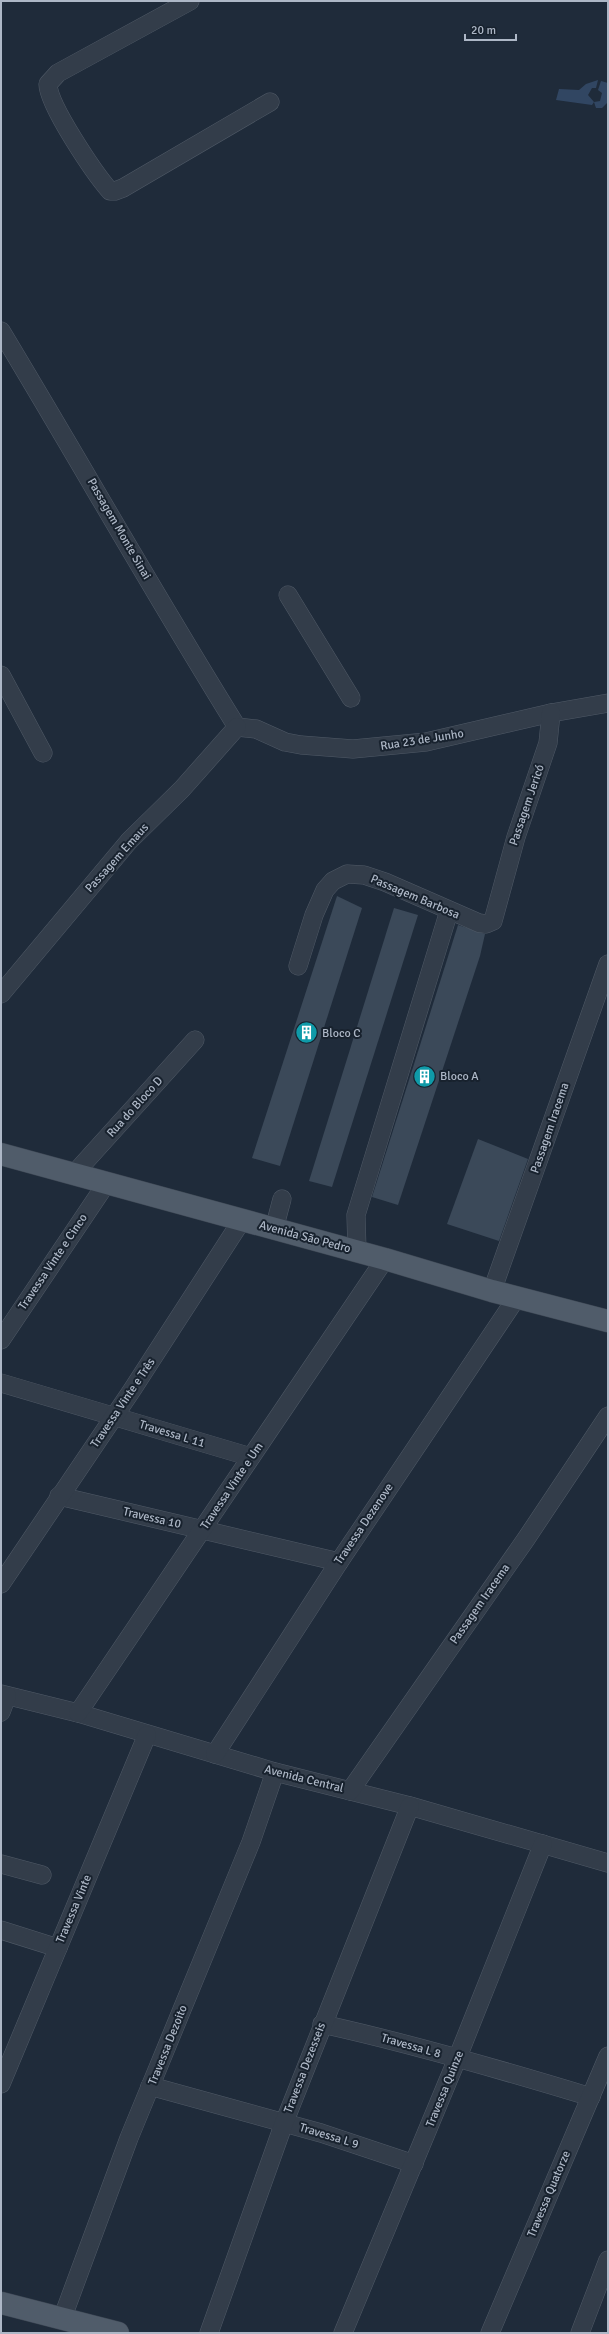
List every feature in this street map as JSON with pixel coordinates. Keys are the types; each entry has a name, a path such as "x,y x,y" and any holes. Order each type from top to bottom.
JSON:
{"main road":[{"name":"Avenida São Pedro","path":"1,1154 106,1184 357,1251 492,1291 608,1321"},
{"path":"1,2303 118,2333"}],"street":[{"path":"190,1 58,73 48,84 48,92 58,112 98,176 110,191 123,188 270,102"},
{"name":"Passagem Monte Sinai","path":"1,331 106,505 165,610 237,727"},
{"path":"288,595 351,698"},
{"path":"1,675 43,753"},
{"name":"Rua 23 de Junho","path":"237,727 256,730 285,742 300,745 353,749 426,742 551,713 608,703"},
{"name":"Passagem Jericó","path":"499,897 516,837 548,743 551,713"},
{"name":"Passagem Emaus","path":"1,994 129,841 182,789 237,727"},
{"name":"Passagem Barbosa","path":"298,966 314,915 325,890 333,881 347,874 364,875 384,882 449,911 486,924 495,918 499,897"},
{"path":"357,1251 356,1215 449,911"},
{"name":"Passagem Iracema","path":"492,1291 608,966"},
{"name":"Rua do Bloco D","path":"74,1174 195,1040"},
{"name":"Travessa Vinte e Cinco","path":"1,1340 106,1184"},
{"path":"274,1229 282,1198"},
{"name":"Travessa Vinte e Três","path":"1,1584 132,1390 242,1220"},
{"name":"Travessa Vinte e Um","path":"78,1713 385,1259"},
{"name":"Travessa Dezenove","path":"215,1754 339,1562 517,1297"},
{"name":"Travessa L 11","path":"1,1383 251,1458"},
{"name":"Passagem Iracema","path":"350,1791 526,1539 608,1416"},
{"name":"Travessa 10","path":"59,1496 339,1562"},
{"path":"1,1712 4,1695"},
{"name":"Avenida Central","path":"4,1695 78,1713 147,1735 275,1772 410,1806 608,1863"},
{"name":"Travessa Vinte","path":"1,2084 147,1735"},
{"name":"Travessa Dezoito","path":"62,2319 150,2086 251,1842 275,1772"},
{"name":"Travessa Dezesseis","path":"209,2333 284,2123 322,2024 410,1806"},
{"name":"Travessa Quinze","path":"343,2333 457,2059 543,1844"},
{"path":"1,1864 42,1875"},
{"path":"1,1930 58,1948"},
{"name":"Travessa L 8","path":"322,2024 368,2034 510,2072 591,2097"},
{"name":"Travessa Quatorze","path":"490,2333 608,2056"},
{"name":"Travessa L 9","path":"150,2086 284,2123 414,2164"},
{"path":"580,2333 608,2260"}],"water":[{"path":"598,80 596,88 592,88 588,95 594,102 592,105 556,100 559,89 579,90 586,84"},
{"path":"601,81 608,83 608,102 602,108 596,108 594,102 600,101 602,93 598,90"}],"building":[{"name":"Bloco C","path":"337,896 362,908 280,1166 252,1158"},
{"path":"394,908 418,915 332,1187 309,1181"},
{"name":"Bloco A","path":"458,925 485,934 480,956 398,1205 372,1197"},
{"path":"478,1139 528,1159 499,1241 447,1224"}],"place":[{"name":"Bloco C","path":"307,1033"},
{"name":"Bloco A","path":"424,1076"}]}
